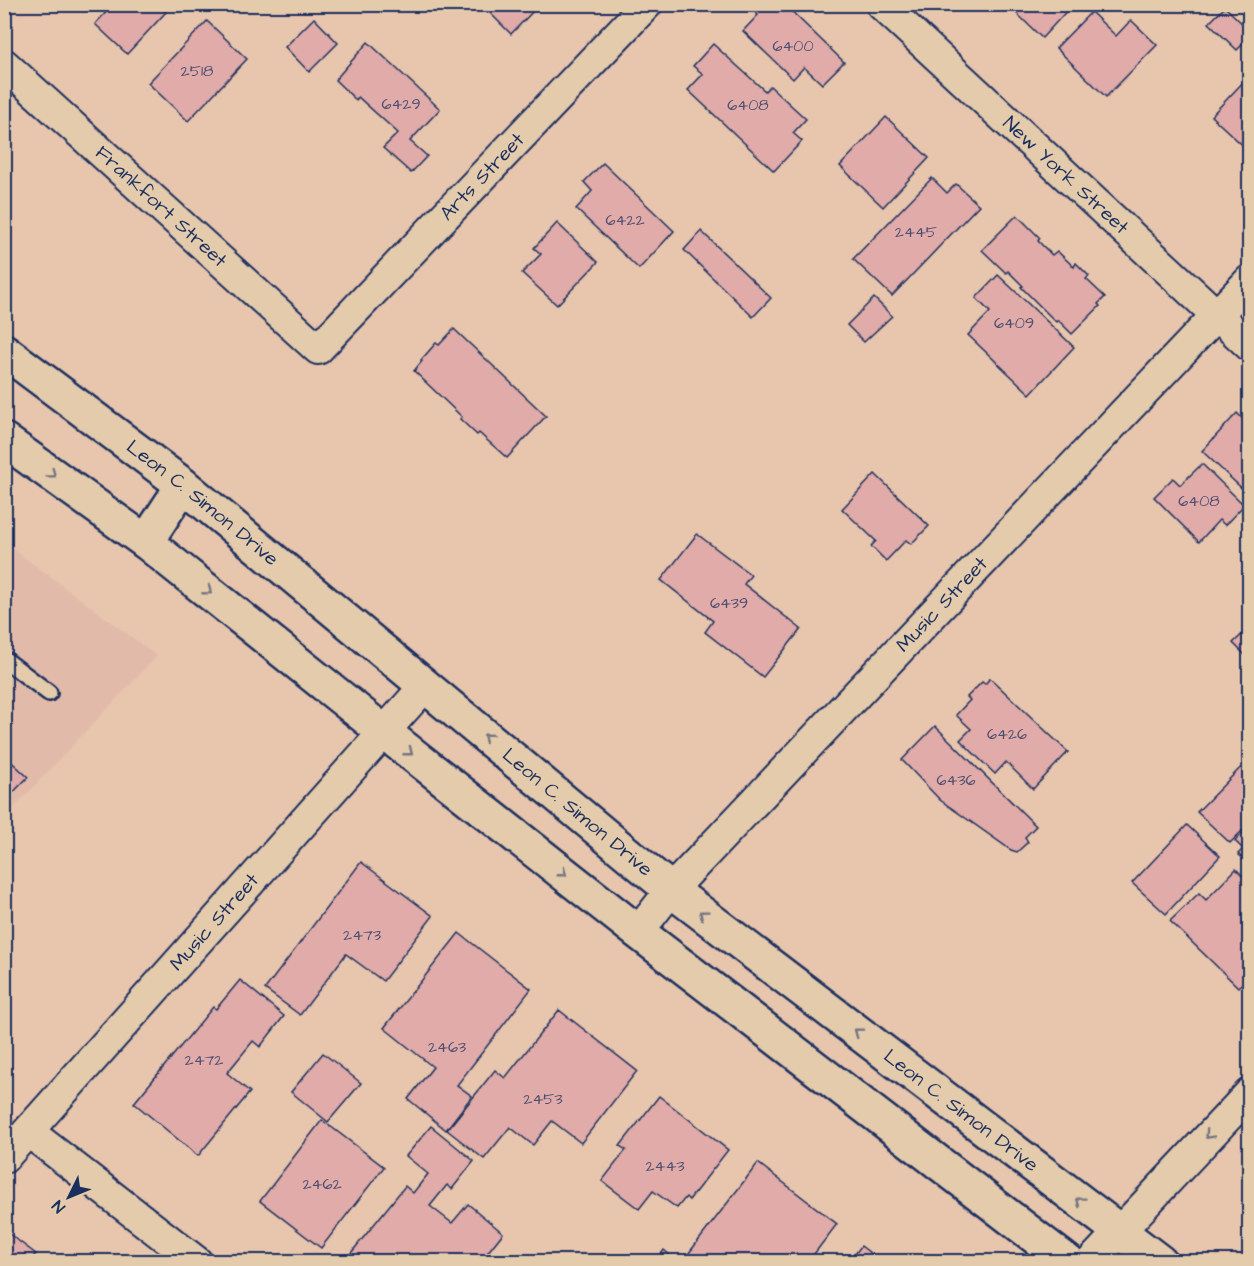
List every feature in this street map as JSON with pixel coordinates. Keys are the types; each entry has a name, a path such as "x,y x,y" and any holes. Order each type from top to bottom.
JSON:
{"main road":[{"name":"Leon C. Simon Drive","path":"4,351 183,485 671,890 1160,1262"},
{"path":"4,440 146,542 638,932 1068,1262"},
{"path":"146,542 183,485"}],"street":[{"name":"Arts Street","path":"318,349 647,4"},
{"name":"New York Street","path":"881,4 1250,346"},
{"name":"Frankfort Street","path":"4,64 318,349"},
{"name":"Music Street","path":"638,932 671,890 1250,280"},
{"name":"Music Street","path":"4,1158 425,686"},
{"path":"1091,1262 1250,1093"},
{"path":"29,1132 197,1262"}],"lane":[{"path":"4,659 49,693"}],"shaded area":[{"path":"5,543 157,656 5,817"}],"building":[{"path":"114,4 158,4 166,12 127,54 95,24"},
{"path":"481,4 540,4 511,34"},
{"path":"749,4 784,4 844,62 822,84 804,67 793,79 743,31 758,15"},
{"path":"1007,4 1073,4 1042,38"},
{"path":"1225,7 1250,31 1250,37 1237,50 1209,23"},
{"path":"1091,12 1116,36 1131,20 1157,45 1106,97 1056,48"},
{"path":"314,18 338,43 309,72 285,47"},
{"path":"207,21 247,59 188,121 148,83"},
{"path":"368,42 440,109 410,141 427,156 411,173 383,148 398,133 335,80"},
{"path":"713,44 765,91 770,86 806,119 793,133 802,141 774,171 688,90 703,74 693,66"},
{"path":"1248,77 1250,79 1250,152 1211,116"},
{"path":"886,117 929,158 883,207 840,166"},
{"path":"603,163 674,231 639,269 576,209 592,191 584,182"},
{"path":"932,178 947,193 956,184 979,205 892,296 853,259"},
{"path":"1017,215 1040,238 1038,241 1052,255 1057,251 1074,267 1076,263 1089,276 1086,279 1105,297 1098,304 1100,306 1072,334 1058,320 1056,322 1008,271 1006,273 982,250"},
{"path":"557,223 598,262 557,305 522,273 541,254 534,248"},
{"path":"701,231 771,298 753,317 684,250"},
{"path":"998,275 1074,347 1030,394 968,335 990,312 976,298"},
{"path":"874,298 892,316 864,342 847,325"},
{"path":"454,329 546,416 507,458 479,433 477,435 460,419 462,417 414,371 436,343 439,345"},
{"path":"1237,413 1250,426 1250,496 1202,451"},
{"path":"1202,464 1244,505 1225,525 1219,520 1199,542 1154,497 1173,478 1180,485"},
{"path":"875,474 929,526 911,544 906,540 886,561 871,546 876,541 842,509"},
{"path":"697,534 751,575 744,584 801,629 763,677 705,632 713,621 661,580"},
{"path":"1250,627 1250,660 1233,643"},
{"path":"990,678 1068,752 1033,789 1006,762 995,774 960,740 971,729 956,715 970,700 967,697 982,682 985,684"},
{"path":"935,726 1036,826 1025,837 1028,842 1017,852 940,800 902,760"},
{"path":"4,755 28,777 4,802"},
{"path":"1250,758 1250,823 1230,843 1197,812"},
{"path":"1187,825 1220,856 1166,914 1132,883"},
{"path":"1250,826 1250,865 1238,854 1243,849 1235,841"},
{"path":"361,862 433,916 383,981 346,954 300,1015 265,989"},
{"path":"1236,869 1250,883 1250,976 1238,987 1170,921 1199,893 1206,900"},
{"path":"459,933 531,989 457,1085 472,1096 446,1130 408,1099 433,1067 384,1028"},
{"path":"240,980 284,1016 260,1047 253,1041 227,1073 250,1092 198,1156 134,1103 213,1007 216,1009"},
{"path":"559,1010 637,1071 581,1143 552,1121 533,1145 510,1127 484,1159 447,1130 495,1070 505,1078"},
{"path":"323,1053 361,1083 328,1122 291,1092"},
{"path":"659,1096 728,1150 689,1200 686,1197 677,1208 653,1191 639,1209 602,1181 626,1150 620,1146"},
{"path":"322,1120 384,1167 321,1248 260,1201"},
{"path":"431,1126 474,1161 452,1189 447,1185 430,1206 452,1223 468,1204 503,1233 480,1262 352,1262 347,1258 405,1186 413,1193 428,1174 406,1156"},
{"path":"758,1163 837,1224 808,1262 682,1262"},
{"path":"4,1230 36,1254 33,1257 36,1262 4,1262"},
{"path":"861,1246 882,1262 849,1262"},
{"path":"664,1250 678,1262 655,1262"}]}
